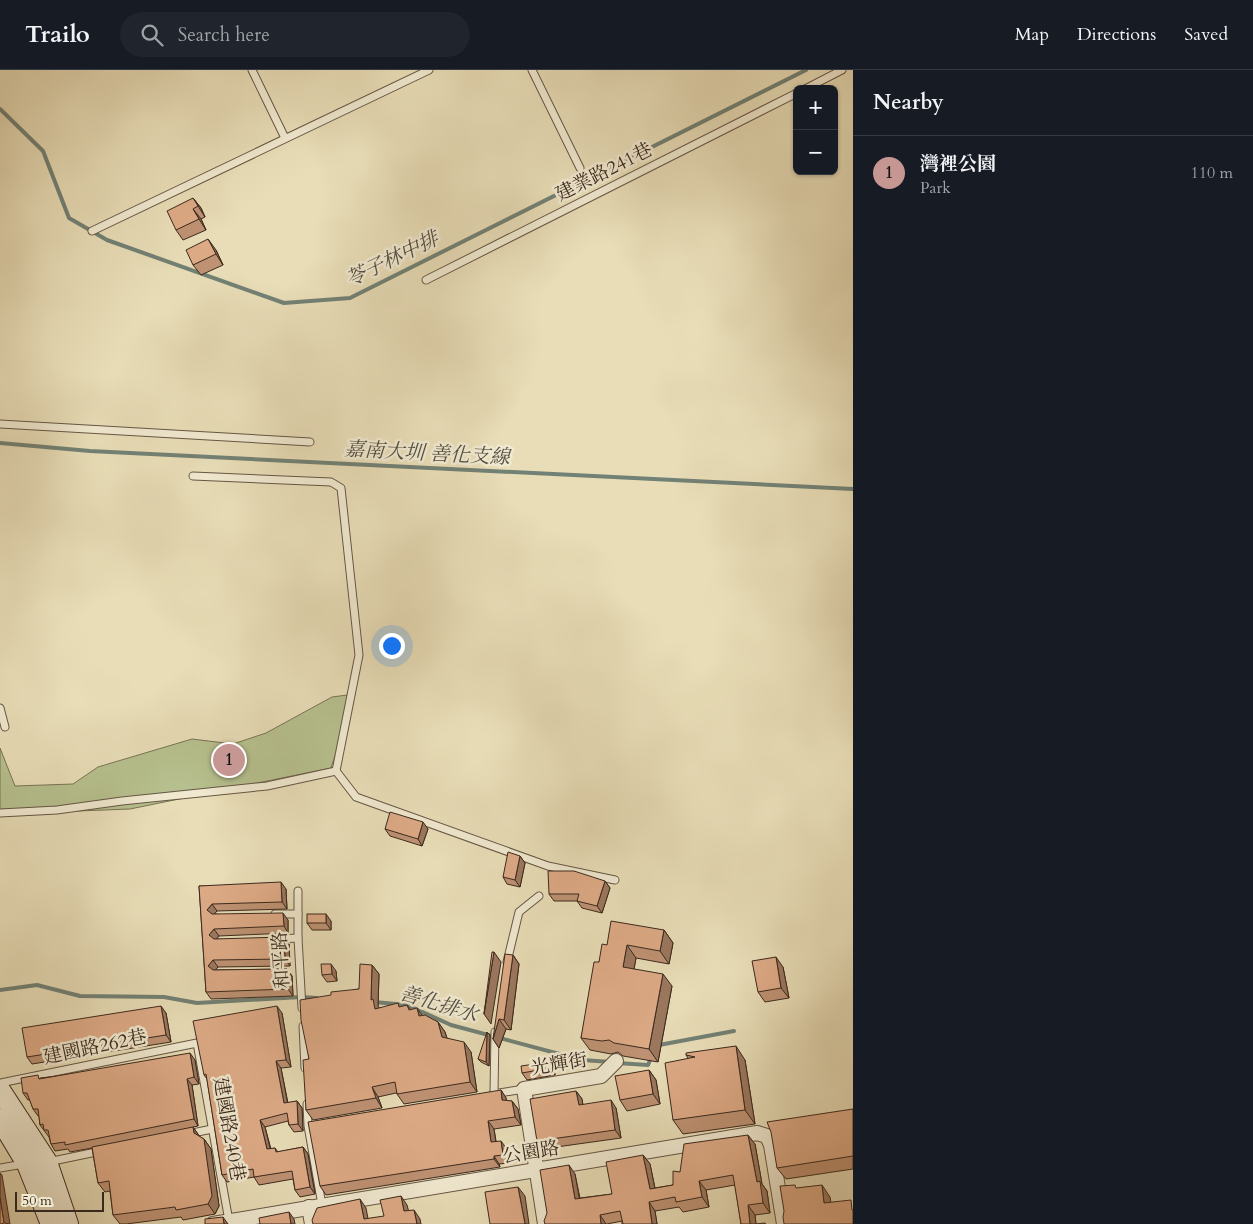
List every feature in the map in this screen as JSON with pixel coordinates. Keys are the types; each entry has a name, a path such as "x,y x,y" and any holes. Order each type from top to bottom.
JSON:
{"street":[{"name":"光輝街","path":"546,1224 524,1089 601,1076 616,1061"},
{"path":"0,1090 68,1224"},
{"path":"0,1119 37,1163 51,1224"},
{"name":"公園路","path":"213,1224 761,1134 766,1136 771,1145 784,1224"},
{"path":"312,1224 316,1206"}],"lane":[{"path":"252,70 285,138"},
{"path":"92,231 429,70"},
{"path":"532,70 580,168"},
{"path":"813,85 842,70"},
{"name":"建業路241巷","path":"426,280 793,95"},
{"path":"0,424 310,442"},
{"path":"192,476 331,482 341,488 359,655 336,771 356,797 548,866 616,880"},
{"path":"0,708 5,727"},
{"path":"0,813 57,810 122,801 267,786 336,771"},
{"name":"和平路","path":"298,891 299,971 306,1077"},
{"path":"505,972 519,912 539,896"},
{"path":"271,914 298,914"},
{"path":"268,939 298,938"},
{"path":"290,971 299,971"},
{"path":"494,1093 494,1042 497,1020"},
{"name":"建國路262巷","path":"0,1083 196,1043"},
{"name":"建國路240巷","path":"196,1043 229,1221"},
{"path":"484,1095 524,1089"},
{"path":"307,1097 316,1206"},
{"path":"308,1126 318,1124"},
{"path":"183,1135 212,1129"},
{"path":"0,1168 105,1150"}],"green space":[{"path":"355,694 331,768 130,809 0,814 0,748 15,786 73,784 98,767 192,739 233,744 266,733 332,697"}],"building":[{"path":"193,198 198,206 193,209 199,219 176,230 167,211"},
{"path":"208,239 216,254 193,265 186,250"},
{"path":"390,812 423,822 418,839 385,829"},
{"path":"508,852 520,856 515,880 503,877"},
{"path":"548,871 574,871 605,881 597,906 577,901 579,894 549,894"},
{"path":"281,882 282,902 212,904 207,910 212,914 283,913 284,926 214,929 209,935 214,939 284,937 285,959 213,960 208,966 213,970 287,969 288,989 206,992 199,886"},
{"path":"307,914 326,914 326,923 307,923"},
{"path":"611,921 664,930 660,951 627,945 623,967 663,974 649,1049 614,1043 609,1040 581,1038 594,962 599,962 602,944 607,945"},
{"path":"492,952 494,952 484,1014"},
{"path":"505,954 513,955 504,1020 499,1019 493,1039"},
{"path":"776,957 781,988 758,992 752,961"},
{"path":"321,964 331,964 332,974 322,975"},
{"path":"360,964 372,965 371,1000 373,999 375,1009 398,1003 399,1007 407,1005 409,1010 417,1008 419,1016 425,1015 438,1022 442,1037 464,1042 470,1082 397,1094 395,1082 372,1087 376,1098 306,1110 303,1060 309,1059 301,1020 300,1000 331,995 331,992 359,989"},
{"path":"161,1006 166,1035 27,1057 22,1028"},
{"path":"277,1006 286,1060 276,1061 284,1103 297,1101 298,1124 289,1125 287,1113 260,1120 267,1149 275,1148 276,1152 303,1147 310,1187 295,1190 292,1171 254,1177 253,1169 222,1175 206,1074 204,1075 193,1021"},
{"path":"487,1032 486,1062 478,1059"},
{"path":"736,1046 745,1110 673,1120 665,1063 695,1057 686,1055 686,1053"},
{"path":"190,1053 194,1077 187,1079 194,1119 65,1145 65,1142 51,1144 48,1130 44,1130 43,1124 40,1125 38,1109 33,1109 27,1093 23,1093 21,1078 38,1075 39,1079"},
{"path":"549,1062 550,1068 522,1073 521,1066"},
{"path":"649,1070 653,1094 620,1100 615,1076"},
{"path":"501,1090 502,1100 512,1101 515,1117 488,1121 491,1142 501,1141 503,1155 494,1156 494,1159 320,1186 308,1122"},
{"path":"576,1091 579,1105 611,1100 615,1130 537,1141 530,1099"},
{"path":"853,1109 853,1156 777,1168 771,1132 767,1122"},
{"path":"193,1127 194,1133 204,1139 212,1196 208,1204 176,1210 175,1207 113,1215 109,1181 98,1183 92,1147"},
{"path":"748,1135 757,1182 760,1181 763,1203 748,1205 750,1224 741,1224 733,1175 699,1181 702,1197 676,1202 675,1197 649,1202 652,1224 623,1224 620,1211 600,1215 601,1224 545,1224 544,1221 547,1213 540,1170 569,1165 575,1199 612,1194 606,1162 643,1155 650,1189 673,1185 673,1171 680,1172 684,1144"},
{"path":"795,1185 796,1188 822,1185 824,1203 851,1200 853,1224 784,1224 780,1186"},
{"path":"518,1187 525,1224 490,1224 485,1192"},
{"path":"401,1196 404,1211 414,1210 417,1224 313,1224 312,1220 317,1208 360,1199 364,1219 384,1216 380,1200"},
{"path":"0,1198 4,1223 1,1224 0,1224"},
{"path":"289,1212 291,1224 260,1224 259,1218"},
{"path":"223,1217 224,1224 205,1224 205,1219"}],"waterway":[{"name":"苓子林中排","path":"0,109 43,151 69,218 107,240 284,303 350,298 806,70"},
{"name":"嘉南大圳 善化支線","path":"0,443 90,451 853,489"},
{"name":"善化排水","path":"0,990 37,985 80,996 164,997 197,1003 301,997 317,998"},
{"name":"善化排水","path":"374,1002 407,1005 451,1025 582,1060 611,1062"},
{"name":"善化排水","path":"659,1045 734,1031"},
{"name":"善化排水","path":"617,1063 648,1065 651,1058"}],"place":[{"name":"灣裡公園","path":"229,760"}]}
